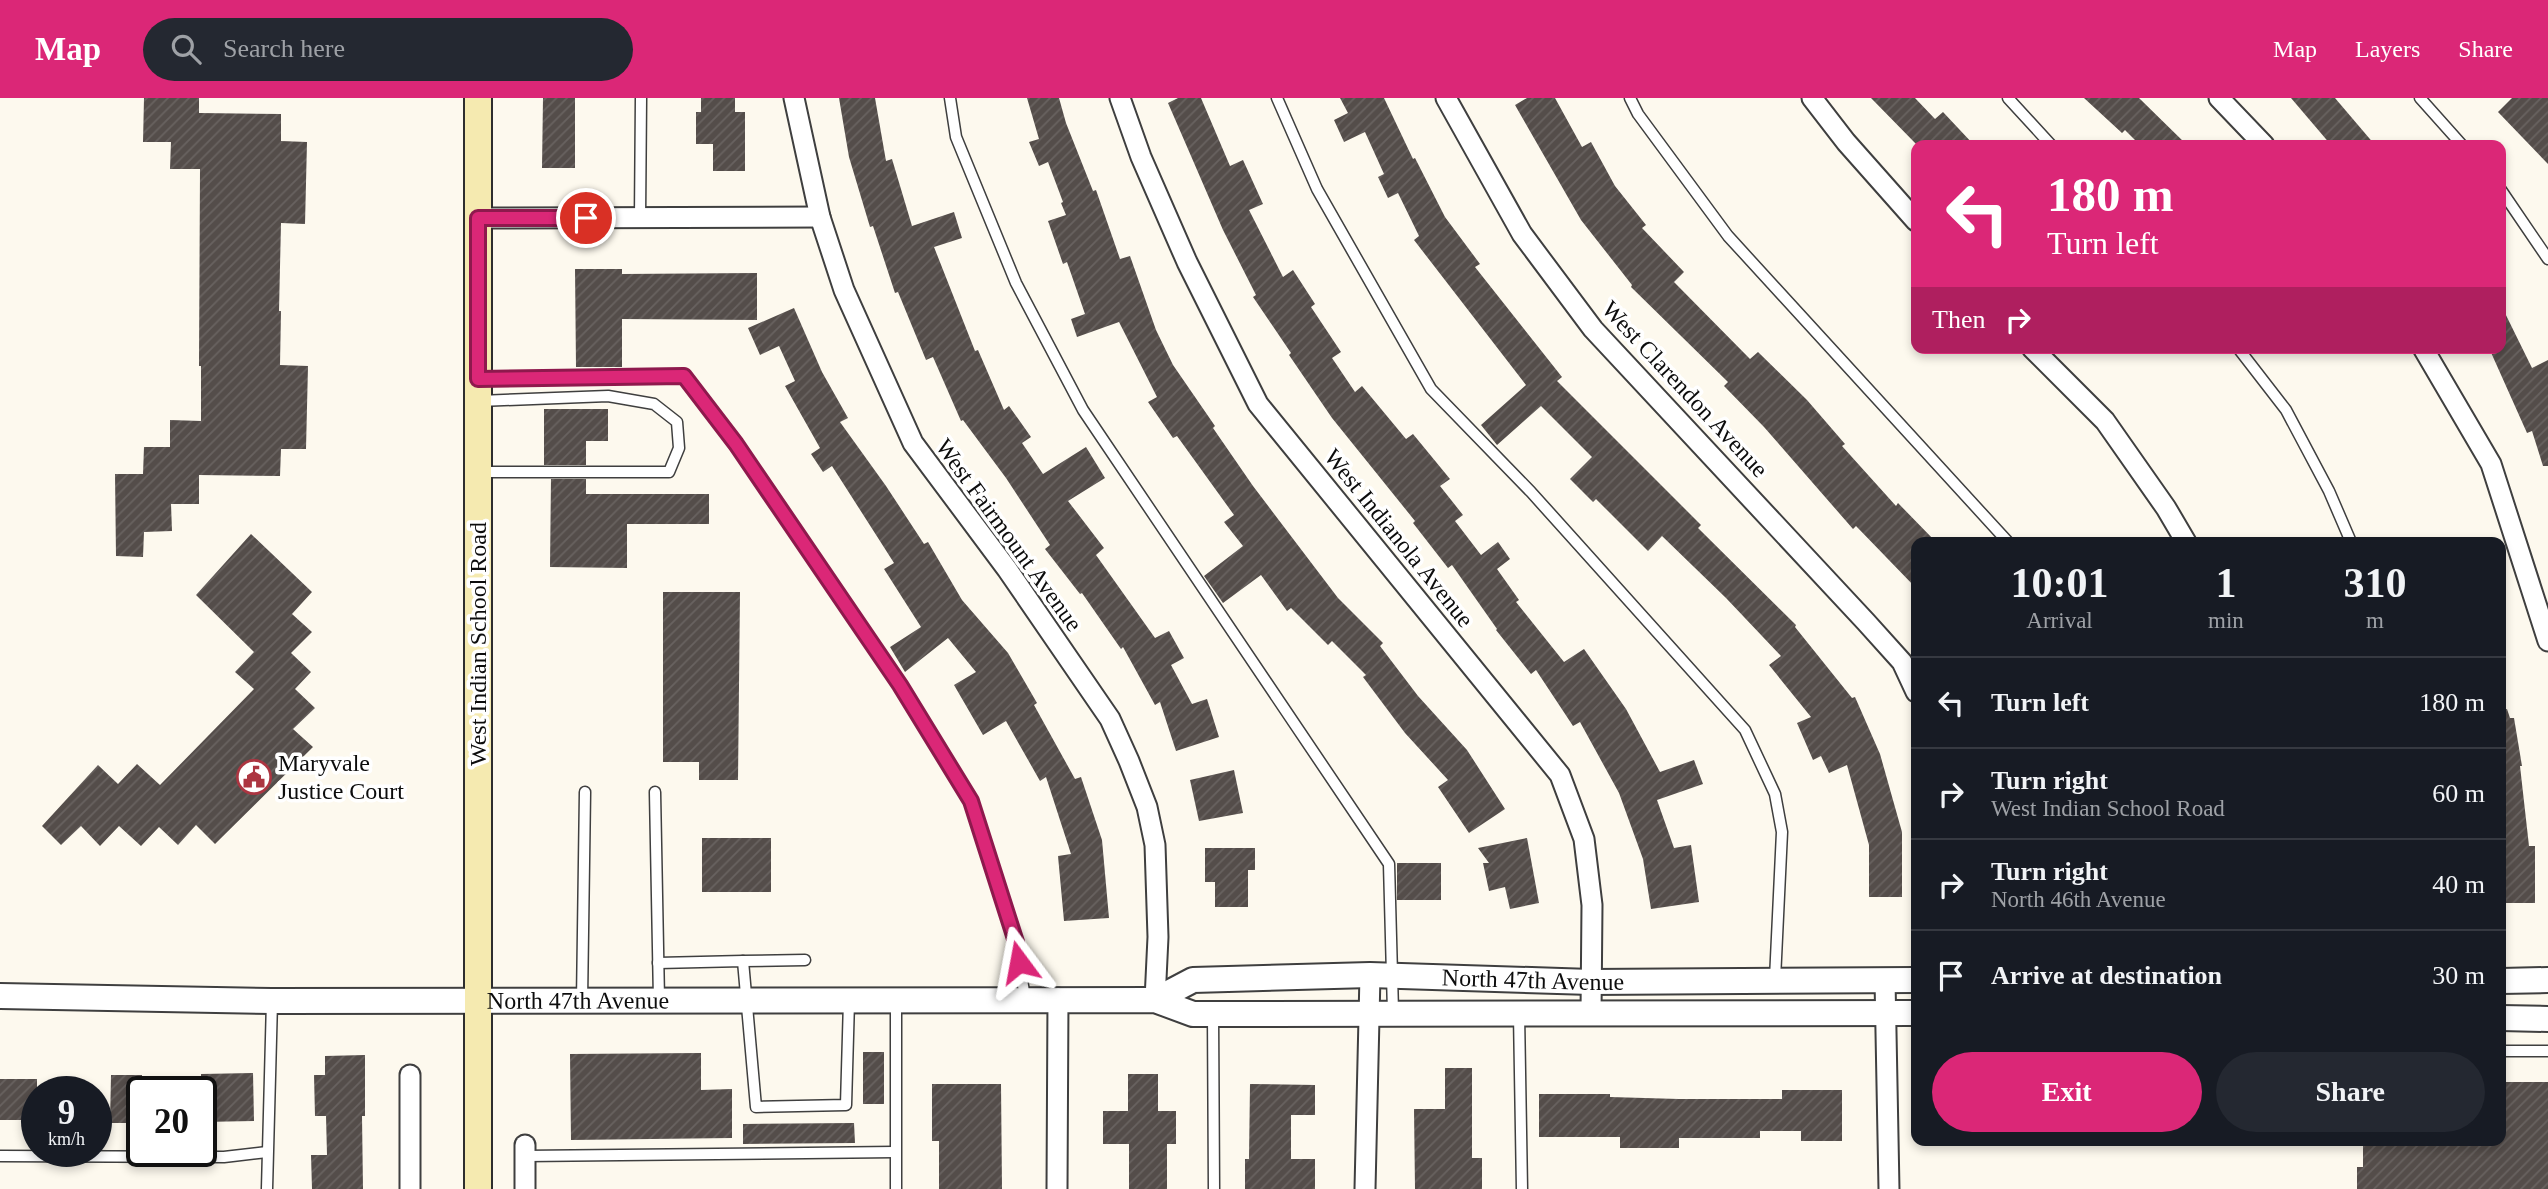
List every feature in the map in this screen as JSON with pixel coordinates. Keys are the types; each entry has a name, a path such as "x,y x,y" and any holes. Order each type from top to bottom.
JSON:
{"main road":[{"name":"West Indian School Road","path":"478,98 478,1189"}],"street":[{"name":"West Fairmount Avenue","path":"794,98 820,218 844,290 913,443 1007,569 1110,719 1129,761 1147,807 1155,845 1158,937 1156,1000"},
{"name":"West Indianola Avenue","path":"1120,98 1187,262 1258,404 1560,775 1584,839 1592,905 1591,1013"},
{"name":"West Clarendon Avenue","path":"1446,98 1522,234 1593,329 1841,593 1902,662 1911,681"},
{"path":"1812,98 1846,142 1911,215"},
{"path":"2219,98 2259,140"},
{"path":"478,218 820,218"},
{"path":"2038,354 2105,421 2183,537"},
{"path":"2427,354 2491,464 2548,641"},
{"path":"1365,1189 1381,1013 1381,975"},
{"name":"North 47th Avenue","path":"1156,1000 1193,980 1381,975 1591,982 1911,980"},
{"path":"1885,979 1889,1189"},
{"path":"2506,981 2548,980"},
{"name":"North 47th Avenue","path":"0,996 272,1001 896,1001 1058,998 1156,1000 1193,1014 1911,1013"},
{"path":"1057,1189 1058,998"},
{"path":"2506,1018 2548,1018"},
{"path":"411,1075 411,1189"},
{"path":"525,1150 525,1189"}],"lane":[{"path":"640,218 641,98"},
{"path":"950,98 956,137 1016,283 1083,410 1389,864 1381,975"},
{"path":"1278,98 1317,189 1431,389 1531,492 1745,730 1775,794 1782,832 1775,981"},
{"path":"1630,98 1638,114 1728,236 2003,537"},
{"path":"2008,98 2046,140"},
{"path":"2420,98 2458,140"},
{"path":"2506,197 2548,259"},
{"path":"2243,354 2286,410 2329,491 2349,537"},
{"path":"478,390 684,376 736,444 892,674 971,801 1016,942 1026,1000"},
{"path":"478,390 608,396 654,404 677,422 679,448 669,472 478,472"},
{"path":"582,1001 585,792"},
{"path":"655,792 659,1001"},
{"path":"658,963 805,960"},
{"path":"743,961 755,1107 846,1105 849,1001"},
{"path":"267,1189 272,1001"},
{"path":"896,1001 896,1189"},
{"path":"1519,1013 1522,1189"},
{"path":"1213,1014 1213,1189"},
{"path":"2506,1051 2548,1051"},
{"path":"525,1150 895,1152"},
{"path":"0,1156 224,1157 267,1152"}],"building":[{"path":"144,98 199,98 199,113 281,114 281,141 307,142 305,224 281,223 279,311 280,365 308,366 306,449 281,449 280,476 199,475 199,504 171,504 172,531 144,532 143,557 116,556 115,474 143,474 144,447 170,447 170,420 201,421 200,169 170,169 171,142 143,142"},
{"path":"543,98 575,98 575,168 542,168"},
{"path":"701,98 735,98 735,112 745,112 745,171 713,171 713,144 696,144 696,112 701,112"},
{"path":"839,98 875,98 886,161 892,159 912,226 954,212 962,238 934,247 975,351 978,350 1004,410 1009,406 1031,437 1022,443 1043,474 1086,447 1105,478 1068,501 1104,548 1096,555 1155,638 1169,631 1184,658 1171,665 1192,704 1207,699 1219,737 1176,751 1160,702 1155,705 1123,647 1121,649 1082,593 1080,594 1045,549 1050,545 1006,478 963,420 961,421 933,357 926,360 898,292 895,293 873,226 870,227 849,157"},
{"path":"1027,98 1059,98 1066,123 1093,191 1096,190 1120,259 1130,256 1156,330 1173,365 1215,426 1213,428 1253,486 1338,598 1383,643 1380,646 1418,696 1467,750 1505,809 1469,833 1438,787 1448,780 1405,733 1363,677 1366,675 1332,641 1328,645 1291,608 1287,611 1261,575 1223,603 1204,576 1243,546 1224,522 1234,515 1177,436 1173,438 1148,402 1157,397 1119,322 1077,337 1071,319 1085,314 1067,262 1063,264 1048,221 1066,215 1048,162 1039,166 1029,142 1039,139"},
{"path":"1178,98 1201,98 1230,166 1243,160 1263,204 1249,210 1283,277 1293,270 1315,304 1311,307 1341,352 1332,358 1355,392 1362,386 1406,439 1413,434 1450,479 1440,486 1463,515 1455,521 1481,555 1498,542 1510,559 1497,569 1519,600 1516,602 1564,662 1584,649 1626,709 1660,772 1694,760 1703,784 1657,800 1674,848 1691,845 1699,902 1651,909 1643,859 1619,793 1580,722 1573,726 1536,670 1531,674 1496,630 1452,565 1448,568 1413,523 1415,521 1332,418 1289,355 1291,353 1253,297 1256,295 1223,230 1168,103"},
{"path":"1340,98 1384,98 1445,217 1480,264 1475,267 1562,377 1557,381 1701,525 1698,528 1796,625 1852,698 1855,697 1880,754 1902,832 1902,897 1869,897 1869,845 1847,765 1829,773 1821,756 1813,760 1797,723 1811,717 1769,665 1781,656 1662,536 1648,551 1596,499 1593,502 1570,479 1592,457 1541,406 1497,445 1481,425 1526,385 1414,240 1419,236 1398,193 1388,198 1378,177 1384,174 1365,132 1344,142 1334,120 1348,113"},
{"path":"1527,98 1555,98 1582,147 1591,142 1615,186 1646,225 1642,228 1684,272 1674,282 1750,359 1758,352 1807,400 1845,444 1842,446 1896,506 1898,503 1931,537 1911,537 1911,583 1856,526 1853,529 1764,427 1724,386 1728,382 1631,287 1581,220 1515,105"},
{"path":"1871,98 1915,98 1935,119 1943,112 1969,140 1912,140"},
{"path":"2084,98 2139,98 2182,140 2135,140 2125,130 2122,133"},
{"path":"2291,98 2335,98 2371,140 2327,140"},
{"path":"2512,98 2548,98 2548,164 2498,112"},
{"path":"575,269 622,269 622,274 757,273 757,320 622,319 622,367 576,367"},
{"path":"794,308 822,372 848,418 840,422 924,544 928,542 962,600 1008,653 1037,703 1034,705 1075,779 1081,777 1102,840 1109,918 1064,921 1058,856 1071,854 1046,777 1040,781 1006,721 983,735 954,685 976,672 948,638 905,672 890,647 921,627 884,569 894,563 832,466 823,472 811,454 820,448 785,386 795,381 779,346 760,355 748,328"},
{"path":"2506,315 2532,368 2548,360 2548,466 2543,466 2532,431 2527,433 2492,354 2506,354"},
{"path":"544,409 608,409 608,441 586,441 586,465 544,465"},
{"path":"551,479 586,479 586,494 709,494 709,524 627,524 627,568 550,567"},
{"path":"251,534 312,592 292,614 312,632 291,653 311,672 295,689 315,708 293,729 313,747 215,844 196,825 178,845 159,827 141,846 119,826 100,846 81,826 61,845 42,826 98,765 118,784 137,764 160,785 254,689 235,672 254,652 196,595"},
{"path":"663,592 740,592 738,780 699,780 699,762 663,762"},
{"path":"2506,709 2510,718 2514,718 2522,766 2529,846 2535,846 2535,903 2506,903"},
{"path":"1234,770 1243,813 1199,821 1190,780"},
{"path":"702,838 771,838 771,892 702,892"},
{"path":"1527,838 1539,903 1510,909 1505,887 1489,891 1483,863 1489,863 1478,848"},
{"path":"1205,848 1255,848 1255,870 1248,870 1248,907 1215,907 1215,882 1205,882"},
{"path":"1397,863 1441,863 1441,900 1397,900"},
{"path":"863,1052 884,1052 884,1104 863,1104"},
{"path":"701,1053 701,1090 732,1089 732,1138 571,1140 570,1054"},
{"path":"365,1055 363,1189 312,1189 311,1155 327,1155 326,1116 315,1116 314,1075 325,1075 325,1056"},
{"path":"1445,1068 1472,1068 1472,1158 1482,1158 1482,1189 1415,1189 1414,1109 1445,1109"},
{"path":"253,1073 254,1121 217,1122 217,1076 201,1074"},
{"path":"1128,1074 1158,1074 1158,1111 1176,1111 1176,1144 1167,1144 1167,1189 1129,1189 1129,1144 1103,1144 1103,1111 1128,1111"},
{"path":"142,1075 126,1076 126,1123 112,1123 111,1076"},
{"path":"0,1079 21,1079 21,1120 0,1120"},
{"path":"2506,1082 2548,1082 2548,1189 2357,1189 2357,1167 2363,1167 2363,1146 2506,1146"},
{"path":"932,1084 1001,1084 1002,1189 939,1189 939,1141 932,1141"},
{"path":"1250,1084 1315,1085 1315,1115 1291,1115 1291,1159 1315,1159 1315,1189 1245,1189 1245,1159 1249,1159"},
{"path":"1782,1090 1842,1090 1842,1141 1801,1141 1801,1131 1760,1131 1760,1138 1679,1138 1679,1148 1620,1148 1620,1137 1539,1137 1539,1094 1610,1094 1610,1097 1679,1099 1782,1099"},
{"path":"854,1123 855,1143 743,1144 743,1124"}],"place":[{"name":"Maryvale Justice Court","path":"254,777"}],"route":[{"path":"586,218 478,218 478,379 684,376 736,444 900,685 971,801 1016,942 1019,962"}]}
